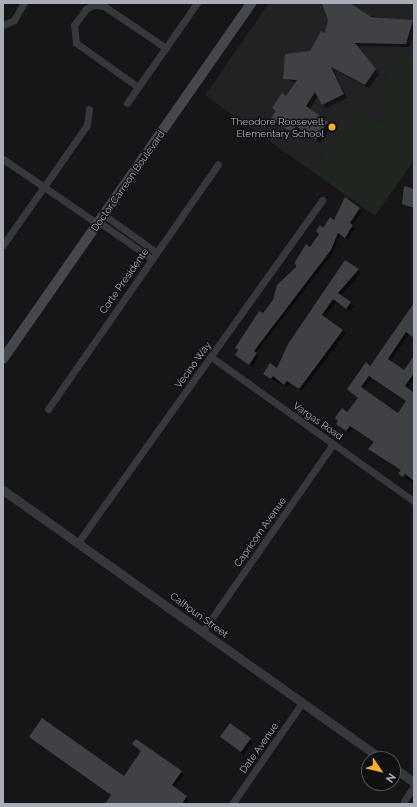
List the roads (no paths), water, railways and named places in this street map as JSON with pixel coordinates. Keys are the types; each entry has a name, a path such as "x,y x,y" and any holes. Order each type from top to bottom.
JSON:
{"main road":[{"name":"Doctor Carreon Boulevard","path":"3,359 251,3"}],"street":[{"path":"3,25 14,20 24,3"},
{"path":"127,103 196,3"},
{"path":"138,87 76,43 74,25 86,9 93,5 104,6 166,48"},
{"path":"3,245 87,125 89,109"},
{"path":"3,159 44,187 156,252"},
{"name":"Corte Presidente","path":"48,409 218,164"},
{"name":"Vecino Way","path":"79,541 322,200"},
{"path":"100,220 152,259"},
{"name":"Vargas Road","path":"211,357 414,501"},
{"name":"Capricorn Avenue","path":"203,631 333,444"},
{"name":"Calhoun Street","path":"3,490 79,541 371,751"},
{"name":"Date Avenue","path":"232,804 302,703"},
{"path":"401,773 414,782"},
{"path":"405,803 414,786"}],"place":[{"name":"Theodore Roosevelt Elementary School","path":"332,127"}]}
